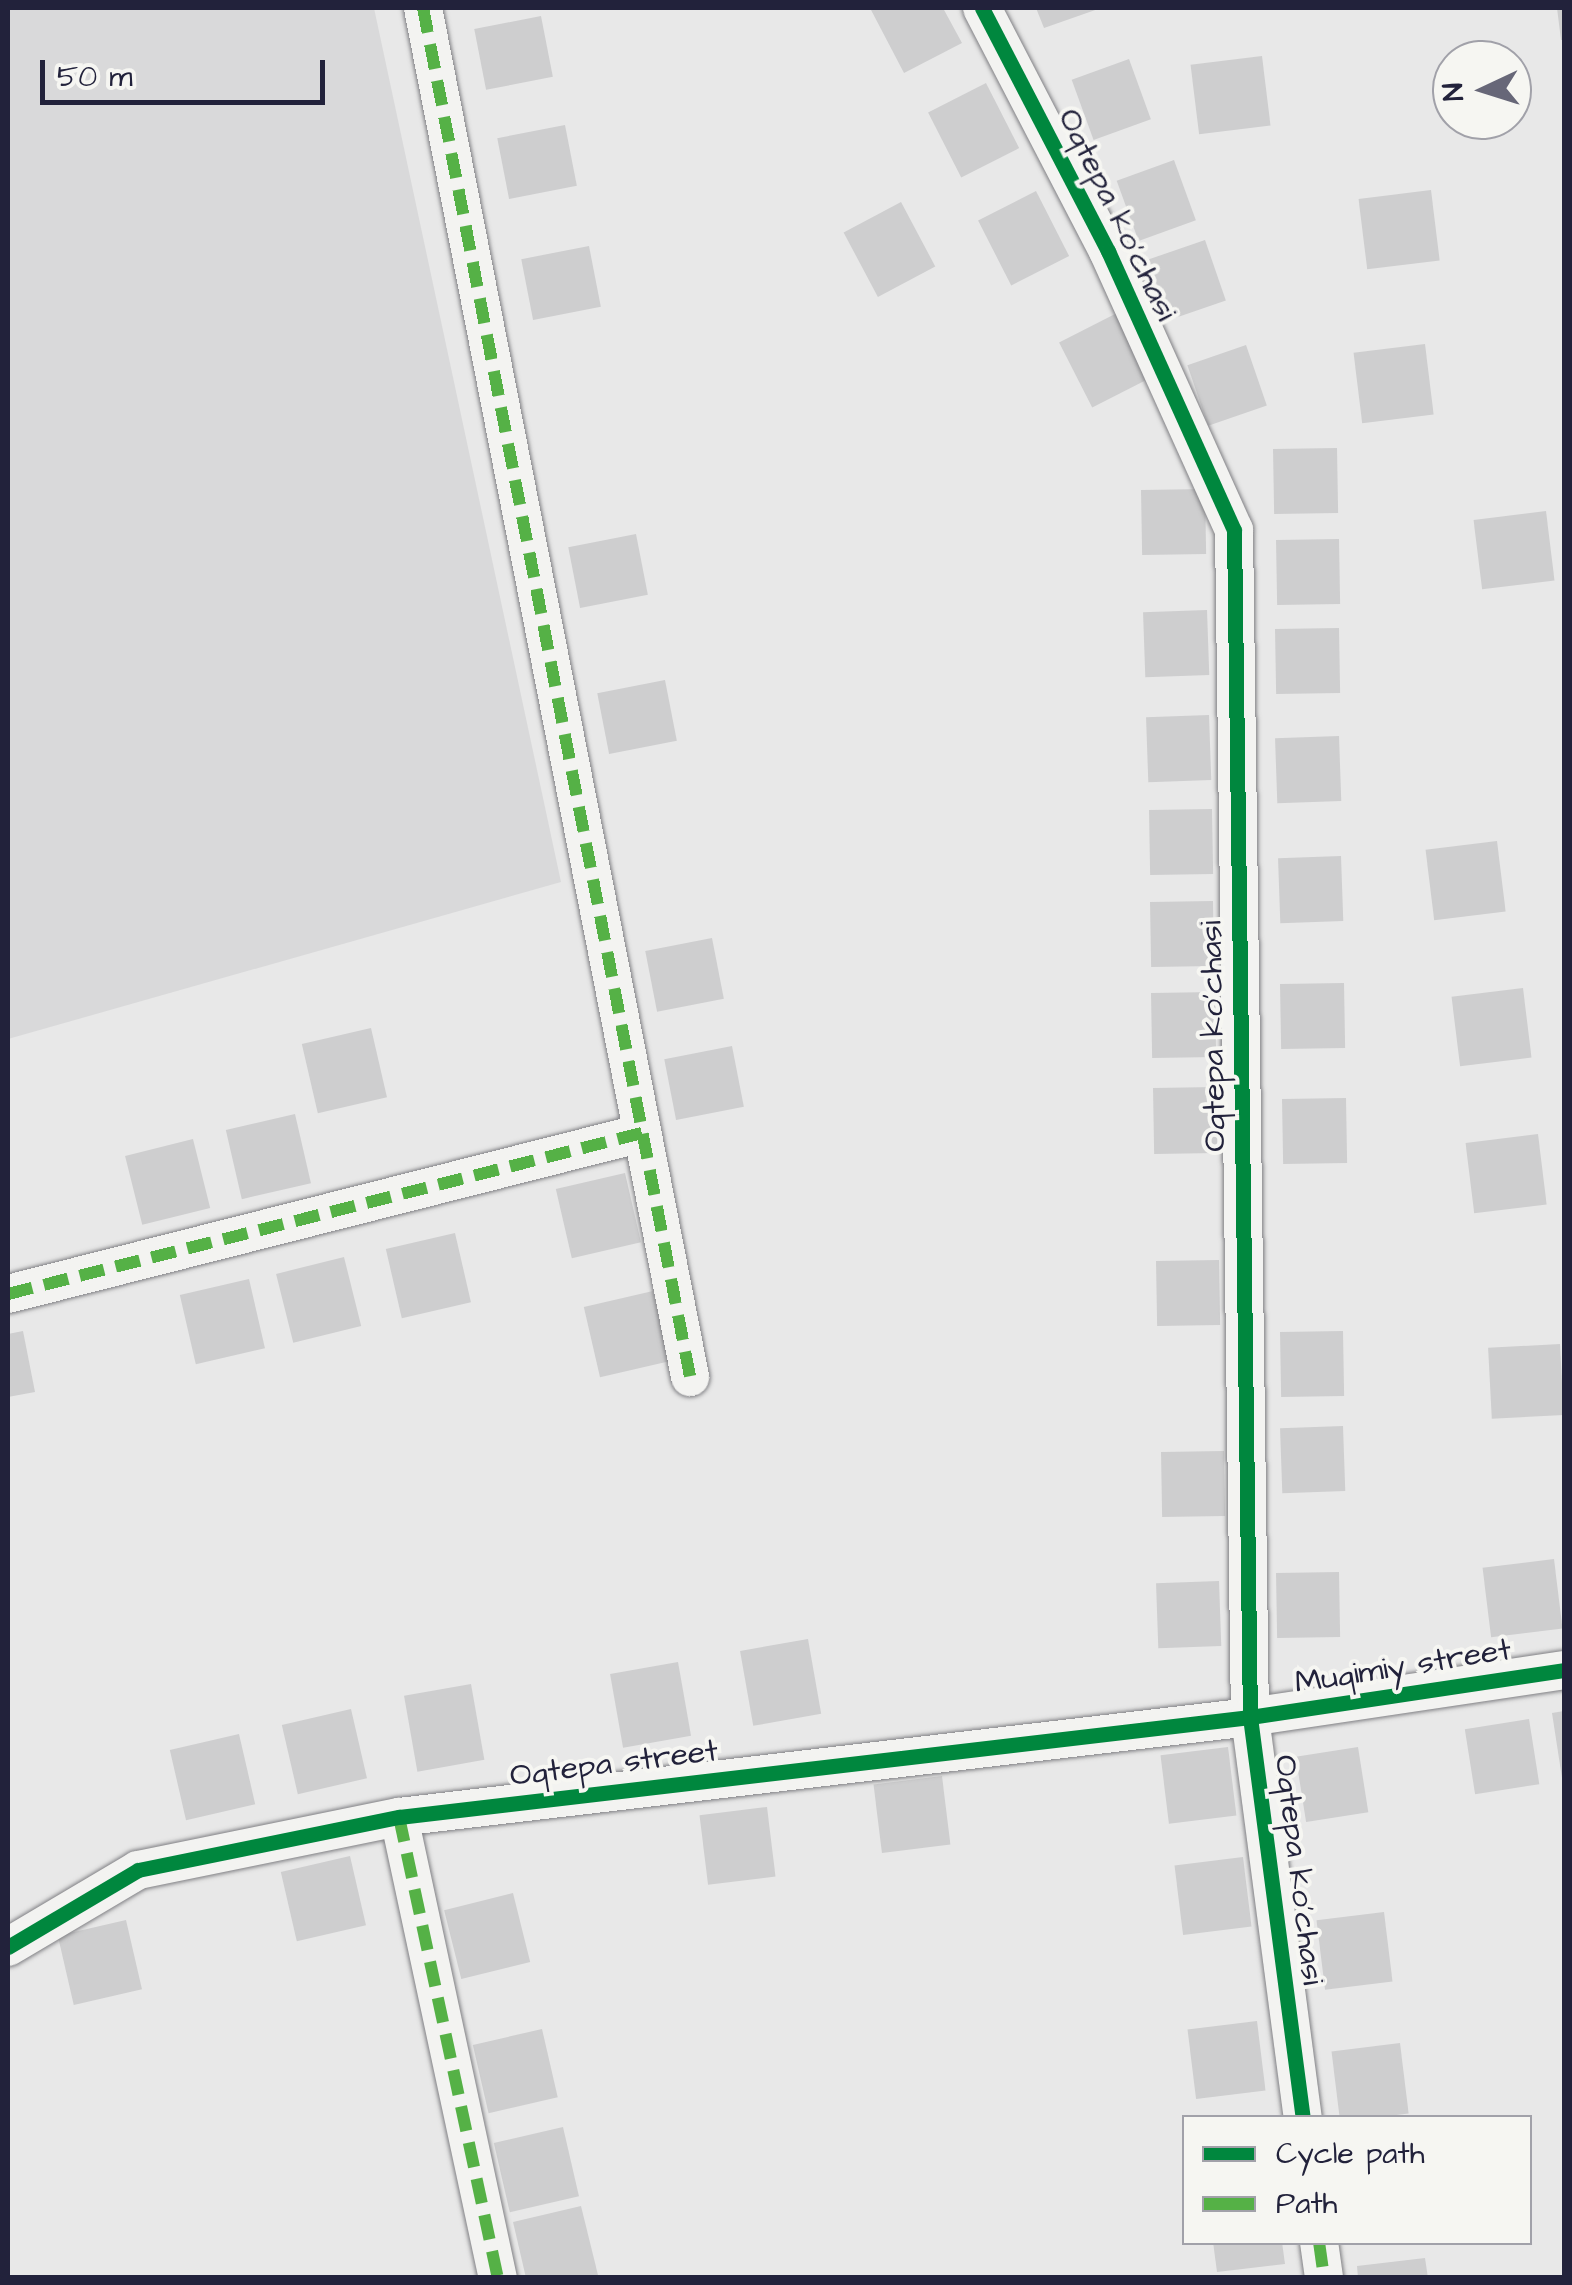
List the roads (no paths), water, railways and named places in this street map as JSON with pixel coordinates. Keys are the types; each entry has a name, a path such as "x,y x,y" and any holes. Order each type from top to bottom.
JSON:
{"street":[{"path":"423,8 690,1377"},
{"name":"Oqtepa ko'chasi","path":"982,8 1108,251 1234,530 1250,1717 1303,2115"},
{"path":"8,1294 642,1133"},
{"name":"Muqimiy street","path":"1250,1717 1564,1670"},
{"name":"Oqtepa street","path":"8,1947 138,1870 399,1818 1250,1717"},
{"path":"399,1818 498,2278"},
{"path":"1319,2245 1324,2278"}]}
